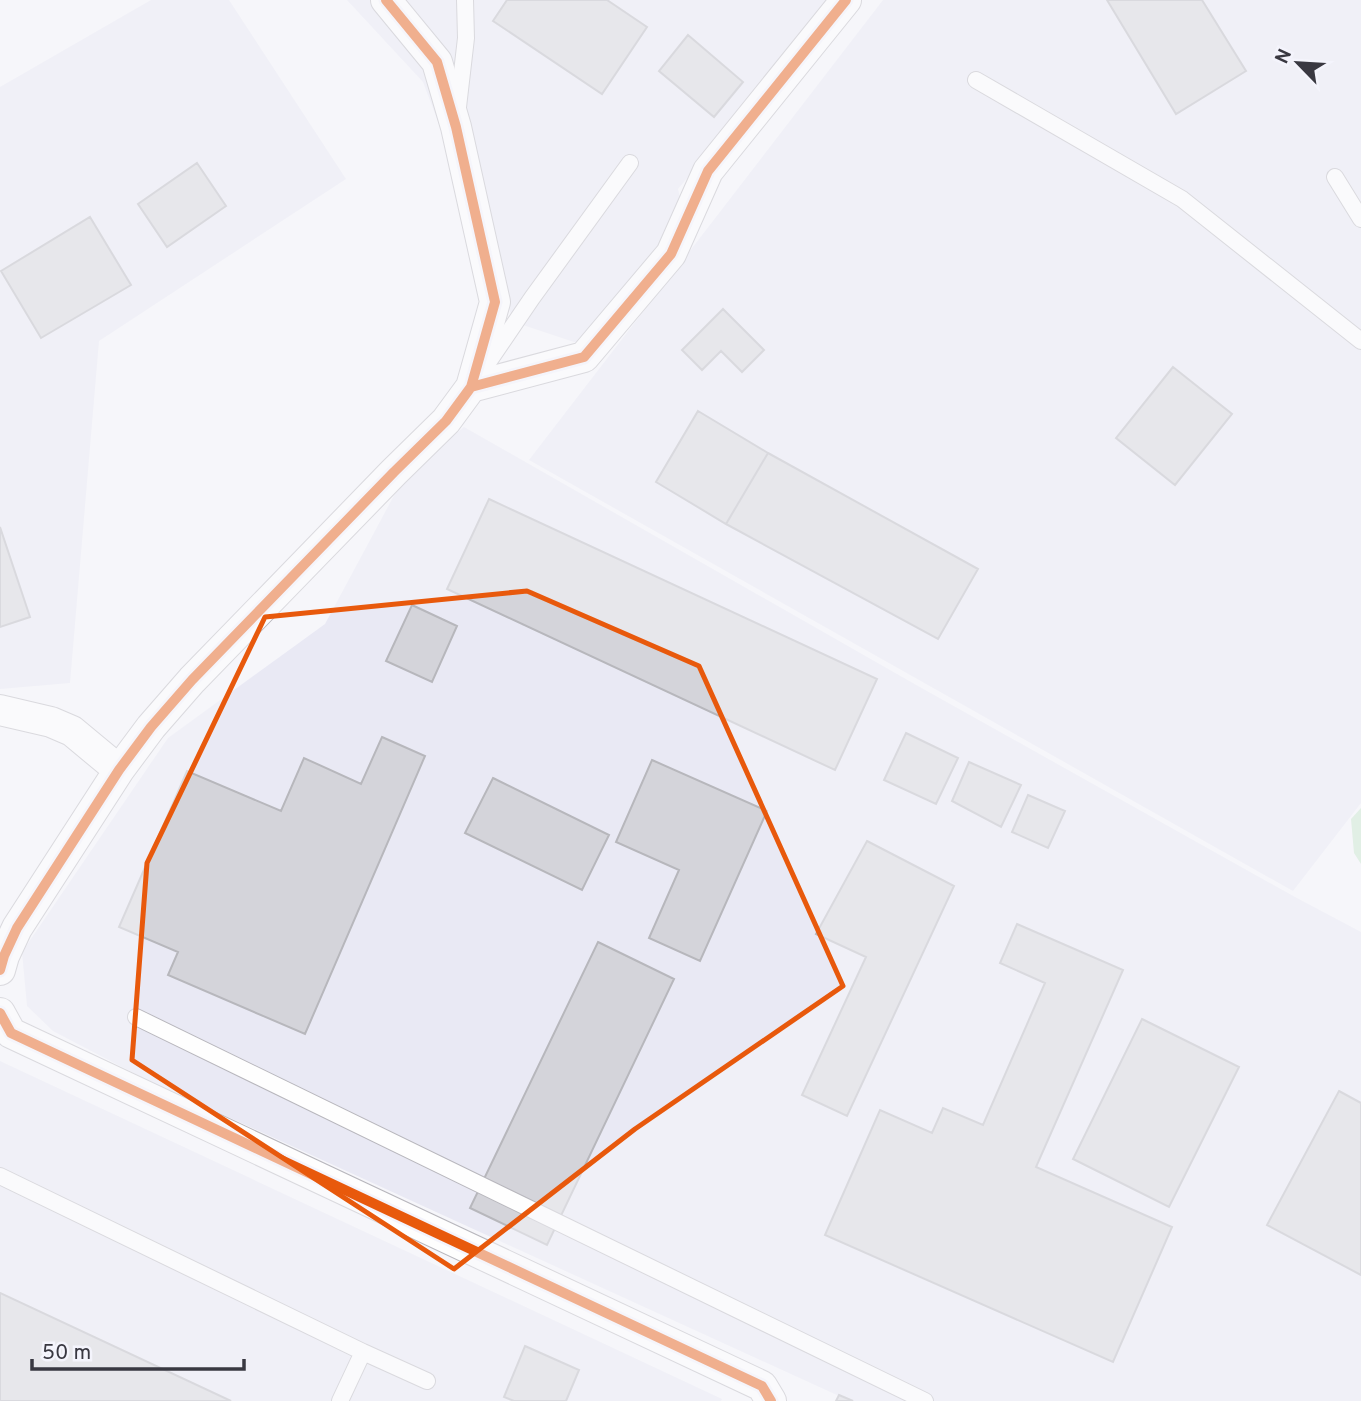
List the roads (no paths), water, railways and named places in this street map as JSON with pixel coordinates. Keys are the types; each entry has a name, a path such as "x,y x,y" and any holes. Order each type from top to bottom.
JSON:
{"street":[{"path":"0,970 17,928 151,727 192,680 446,421 471,387 495,302 456,127 437,62 386,0"},
{"path":"471,387 584,357 671,254 708,170 846,0"},
{"path":"0,710 51,722 72,732 120,770"},
{"path":"4,1025 762,1386 771,1401"}],"lane":[{"path":"456,127 466,38 465,0"},
{"path":"976,80 1182,199 1361,341"},
{"path":"471,387 631,163"},
{"path":"1335,177 1361,219"},
{"path":"136,1017 925,1401"},
{"path":"0,1176 427,1381"},
{"path":"340,1401 363,1352"}]}
